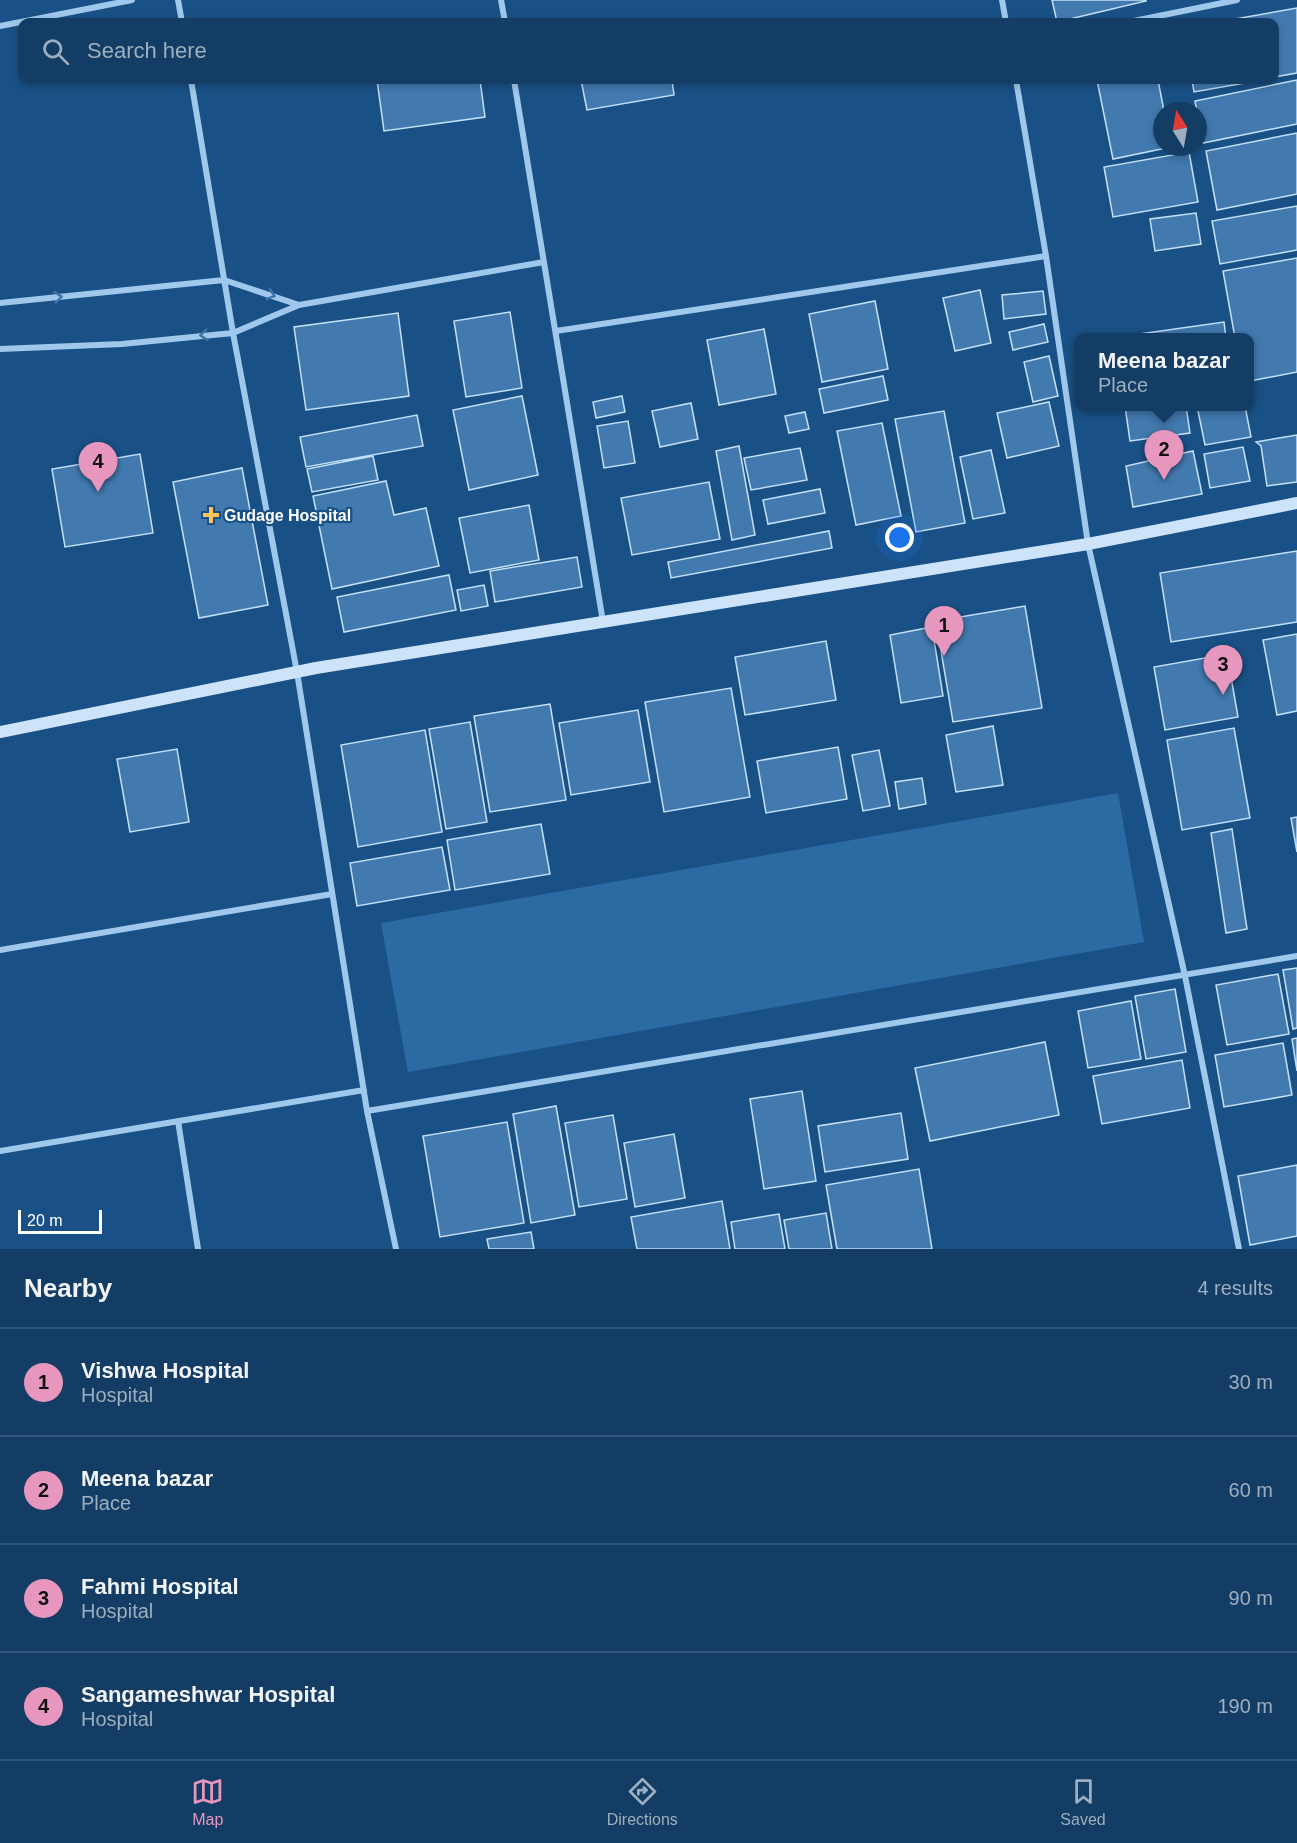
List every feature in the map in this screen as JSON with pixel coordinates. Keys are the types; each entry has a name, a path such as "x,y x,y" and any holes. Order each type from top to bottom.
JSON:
{"main road":[{"path":"0,732 297,672 1088,544 1297,503"}],"street":[{"path":"41,18 132,0"},
{"path":"178,0 181,18"},
{"path":"501,0 504,18"},
{"path":"1002,0 1005,18"},
{"path":"1149,18 1237,0"},
{"path":"0,26 18,22"},
{"path":"192,84 233,333 297,672 367,1112 396,1249"},
{"path":"515,84 603,622"},
{"path":"1017,84 1046,256 1088,544 1185,976 1239,1249"},
{"path":"556,331 1046,256"},
{"path":"0,350 122,344 233,333 299,305 544,262"},
{"path":"0,303 224,280 299,305"},
{"path":"0,950 332,894"},
{"path":"367,1112 1297,956"},
{"path":"0,1151 364,1090"},
{"path":"178,1121 198,1249"}],"shaded area":[{"path":"1118,793 1144,942 408,1072 381,923"}],"building":[{"path":"1052,0 1146,0 1074,18 1056,18"},
{"path":"1297,8 1297,73 1279,76 1279,18 1241,18"},
{"path":"1297,80 1297,124 1207,142 1207,102 1195,101"},
{"path":"378,84 481,84 485,117 384,131"},
{"path":"582,84 673,84 674,95 587,110"},
{"path":"1098,84 1159,84 1162,102 1153,102 1153,151 1113,159"},
{"path":"1193,84 1239,84 1194,92"},
{"path":"1297,133 1297,194 1217,210 1207,151"},
{"path":"1166,156 1190,156 1198,202 1113,217 1104,167"},
{"path":"1297,206 1297,250 1220,264 1212,221"},
{"path":"1196,213 1201,244 1155,251 1150,219"},
{"path":"1297,258 1297,372 1254,380 1254,333 1234,333 1223,271"},
{"path":"980,290 991,343 955,351 943,298"},
{"path":"1043,291 1046,314 1004,319 1002,295"},
{"path":"875,301 888,369 822,382 809,314"},
{"path":"510,312 522,388 466,397 454,321"},
{"path":"398,313 409,396 306,410 294,327"},
{"path":"1224,322 1225,333 1146,333"},
{"path":"1044,324 1048,342 1013,350 1009,332"},
{"path":"764,329 776,394 719,405 707,340"},
{"path":"1049,356 1058,396 1033,402 1024,362"},
{"path":"883,376 888,400 824,413 819,389"},
{"path":"522,396 538,475 469,490 453,410"},
{"path":"622,396 625,412 596,418 593,402"},
{"path":"1049,402 1059,446 1007,458 997,413"},
{"path":"691,403 698,439 660,447 652,411"},
{"path":"944,411 965,523 916,532 895,419"},
{"path":"1126,411 1187,411 1190,433 1130,441"},
{"path":"1198,411 1246,411 1251,437 1205,445"},
{"path":"805,412 809,429 789,433 785,416"},
{"path":"417,415 423,446 306,467 300,437"},
{"path":"628,421 635,463 604,468 597,426"},
{"path":"882,423 901,516 856,525 837,431"},
{"path":"1297,435 1297,482 1267,486 1261,446 1256,442"},
{"path":"739,446 755,535 732,540 716,451"},
{"path":"1243,447 1250,481 1210,488 1204,454"},
{"path":"800,448 807,480 751,490 744,458"},
{"path":"991,450 1005,513 973,519 960,457"},
{"path":"1193,451 1202,494 1133,507 1126,466"},
{"path":"140,454 153,533 65,547 52,469"},
{"path":"373,456 378,480 312,492 307,469"},
{"path":"242,468 268,605 199,618 173,482"},
{"path":"386,481 394,515 426,508 439,566 332,589 313,496"},
{"path":"709,482 720,539 632,555 621,498"},
{"path":"820,489 825,513 768,524 763,500"},
{"path":"529,505 539,560 470,573 459,518"},
{"path":"829,531 832,548 671,578 668,562"},
{"path":"1297,551 1297,622 1171,642 1160,573"},
{"path":"577,557 582,587 495,602 490,571"},
{"path":"449,575 456,610 344,632 337,597"},
{"path":"484,585 488,606 461,611 457,590"},
{"path":"1025,606 1042,708 953,722 936,621"},
{"path":"932,627 943,696 901,703 890,635"},
{"path":"1297,634 1297,711 1277,715 1263,640"},
{"path":"826,641 836,700 745,715 735,657"},
{"path":"1227,654 1238,717 1165,730 1154,667"},
{"path":"731,688 750,797 664,812 645,702"},
{"path":"550,704 566,800 490,812 474,716"},
{"path":"638,710 650,782 571,795 559,723"},
{"path":"470,722 487,822 446,829 429,729"},
{"path":"993,726 1003,785 956,792 946,735"},
{"path":"1234,728 1250,818 1182,830 1167,740"},
{"path":"425,730 442,832 358,847 341,745"},
{"path":"838,747 847,799 766,813 757,761"},
{"path":"177,749 189,822 130,832 117,759"},
{"path":"879,750 890,806 863,811 852,755"},
{"path":"922,778 926,804 899,809 895,782"},
{"path":"1297,817 1297,852 1291,818"},
{"path":"541,824 550,874 455,890 447,840"},
{"path":"1232,829 1247,929 1226,933 1211,833"},
{"path":"442,847 450,890 357,906 350,863"},
{"path":"1297,968 1297,1028 1293,1029 1283,970"},
{"path":"1278,974 1289,1034 1227,1045 1216,985"},
{"path":"1175,989 1186,1052 1146,1059 1135,996"},
{"path":"1131,1001 1141,1059 1088,1068 1078,1011"},
{"path":"1297,1038 1297,1071 1292,1039"},
{"path":"1045,1042 1059,1115 930,1141 915,1068"},
{"path":"1283,1043 1292,1095 1224,1107 1215,1055"},
{"path":"1182,1060 1190,1108 1102,1124 1093,1076"},
{"path":"802,1091 816,1181 764,1189 750,1099"},
{"path":"556,1106 575,1215 531,1223 513,1114"},
{"path":"901,1113 908,1159 825,1172 818,1126"},
{"path":"613,1115 627,1199 579,1207 565,1123"},
{"path":"507,1122 524,1223 440,1237 423,1136"},
{"path":"674,1134 685,1198 635,1207 624,1143"},
{"path":"1297,1165 1297,1236 1250,1245 1238,1176"},
{"path":"919,1169 932,1249 837,1249 826,1185"},
{"path":"722,1201 730,1249 637,1249 631,1217"},
{"path":"826,1213 832,1249 789,1249 784,1220"},
{"path":"779,1214 785,1249 735,1249 731,1222"},
{"path":"531,1232 534,1249 489,1249 487,1239"}],"place":[{"name":"Meena bazar","path":"1164,480"},
{"name":"Sangameshwar Hospital","path":"98,492"},
{"name":"Gudage Hospital","path":"211,515"},
{"name":"Vishwa Hospital","path":"944,656"},
{"name":"Fahmi Hospital","path":"1223,695"}]}
